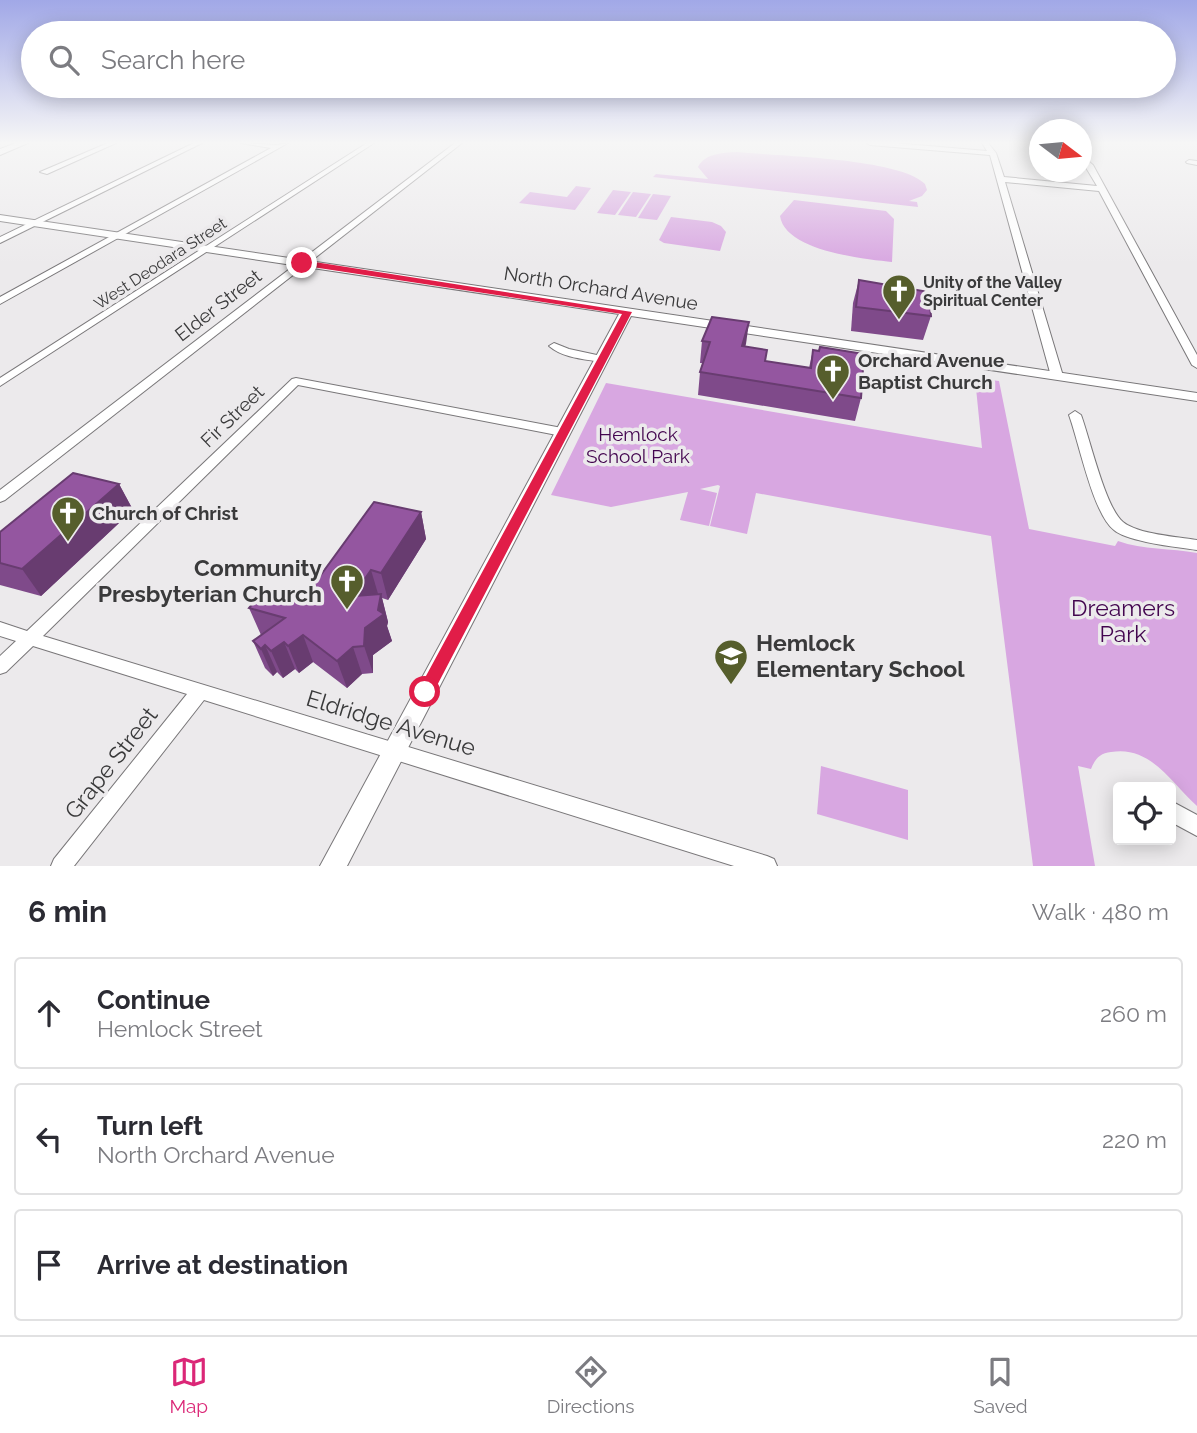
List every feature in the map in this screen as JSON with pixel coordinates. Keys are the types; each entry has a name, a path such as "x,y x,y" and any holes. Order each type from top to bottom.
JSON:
{"street":[{"path":"0,240 116,183"},
{"path":"0,301 213,183"},
{"name":"West Deodara Street","path":"0,383 309,183"},
{"name":"Elder Street","path":"0,497 406,183"},
{"path":"1002,183 1057,376"},
{"path":"1050,183 1101,189"},
{"path":"1098,183 1197,365"},
{"name":"North Orchard Avenue","path":"0,218 1197,397"},
{"path":"333,866 627,312"},
{"path":"554,346 566,352 602,359"},
{"name":"Fir Street","path":"0,667 296,381 562,432"},
{"path":"1075,415 1085,436 1105,504 1118,526 1153,537 1197,545"},
{"name":"Eldridge Avenue","path":"0,629 768,866"},
{"name":"Grape Street","path":"61,866 200,691"},
{"path":"1176,814 1197,825"}],"green space":[{"path":"710,183 924,183 927,190 922,196 909,201 917,202 918,207"},
{"path":"576,186 591,188 575,210 519,203 530,192 567,197"},
{"path":"613,190 631,192 615,215 597,213"},
{"path":"633,192 651,194 636,217 618,215"},
{"path":"653,194 671,196 657,220 638,218"},
{"path":"794,200 886,211 894,219 892,262 827,251 796,238 785,228 780,216"},
{"path":"671,217 712,222 721,226 726,232 720,251 659,240"},
{"path":"975,378 999,381 1029,529 1115,546 1118,541 1197,553 1197,806 1176,782 1138,754 1125,751 1107,753 1098,757 1091,769 1078,766 1095,866 1033,866 991,536 756,493 747,534 710,526 720,486 718,485 700,489 717,493 709,526 680,520 688,492 611,507 551,495 606,383 982,448"},
{"path":"821,766 908,790 908,840 817,814"}],"building":[{"path":"859,280 929,292 931,316 856,307"},
{"path":"712,317 749,322 742,346 767,350 765,361 811,368 813,350 819,351 820,347 864,354 861,398 700,372 710,342 702,341"},
{"path":"73,473 119,484 22,569 0,563 0,532"},
{"path":"374,502 421,512 381,573 371,570 353,596 381,594 378,610 384,614 365,628 364,646 353,647 337,661 303,635 288,646 284,642 271,651 265,645 261,649 253,641 285,618 249,608 263,591 301,600 304,598"}],"place":[{"name":"Unity of the Valley Spiritual Center","path":"899,321"},
{"name":"Orchard Avenue Baptist Church","path":"833,401"},
{"name":"Church of Christ","path":"68,543"},
{"name":"Community Presbyterian Church","path":"347,611"},
{"name":"Hemlock Elementary School","path":"731,686"}],"route":[{"path":"302,263 627,312 425,692"}],"park label":[{"name":"Hemlock School Park","path":"638,445"},
{"name":"Dreamers Park","path":"1123,621"}]}
